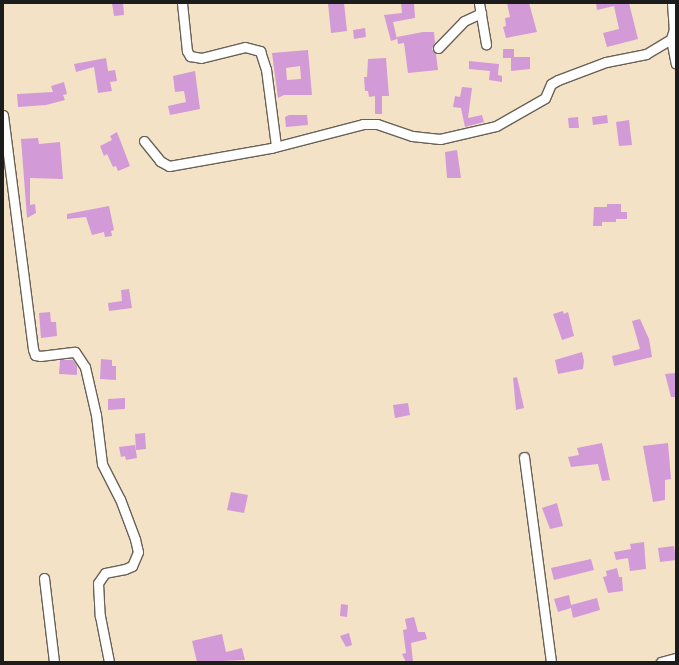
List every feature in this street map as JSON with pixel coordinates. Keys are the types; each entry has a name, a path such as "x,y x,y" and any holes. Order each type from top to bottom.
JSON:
{"street":[{"path":"182,3 186,48 190,56 202,58 247,46 260,51 266,69 276,146"},
{"path":"479,3 486,44"},
{"path":"672,3 674,29 671,40 676,64"},
{"path":"438,48 464,21 481,13"},
{"path":"144,141 160,161 169,166 213,160 363,124 377,124 412,136 440,140 485,130 505,122 545,98 551,84 558,80 606,62 646,54 671,40"},
{"path":"3,115 33,349 35,355 40,356 75,352 85,367 96,415 102,464 120,499 135,539 138,552 132,566 105,573 98,583 100,616 109,662"},
{"path":"524,457 551,662"},
{"path":"44,578 54,662"},
{"path":"661,662 676,658"}],"building":[{"path":"112,3 123,3 124,15 114,16"},
{"path":"328,3 344,3 347,31 331,33"},
{"path":"401,3 414,3 415,18 393,22 397,39 391,41 384,15 402,13"},
{"path":"507,3 529,3 537,32 506,38 503,27 506,26 505,18 510,17"},
{"path":"596,3 629,3 638,39 607,47 603,33 619,29 614,6 597,10"},
{"path":"365,28 366,37 354,39 353,30"},
{"path":"423,32 434,32 435,43 432,49 436,54 438,70 408,73 404,43 398,44 397,37"},
{"path":"503,49 514,49 514,57 530,57 530,69 511,71 511,58 503,58"},
{"path":"308,50 312,95 284,95 278,98 272,53","holes":["300,66 301,79 287,80 286,68"]},
{"path":"106,58 108,71 115,70 117,81 110,82 112,91 98,93 94,67 76,72 74,64"},
{"path":"386,58 389,96 382,96 382,114 375,114 375,96 369,97 368,91 365,91 364,77 367,77 368,59"},
{"path":"469,61 499,64 498,75 502,76 502,82 489,80 490,71 469,69"},
{"path":"195,71 200,109 170,115 168,106 186,102 184,91 175,92 173,76"},
{"path":"64,82 67,94 63,95 65,100 46,105 18,107 17,94 53,92 51,86"},
{"path":"462,87 472,88 468,118 482,115 484,122 465,127 461,108 453,107 455,96 460,97"},
{"path":"289,115 307,115 308,125 286,127 285,117"},
{"path":"607,115 608,123 593,125 592,117"},
{"path":"578,117 579,128 569,128 568,118"},
{"path":"629,120 632,145 619,146 616,122"},
{"path":"117,132 130,166 118,171 116,166 113,167 107,154 104,156 100,146 112,140 110,136"},
{"path":"38,138 39,144 60,142 63,179 30,178 30,205 35,204 36,213 27,218 21,139"},
{"path":"457,150 461,178 447,178 445,152"},
{"path":"607,204 621,204 621,212 627,212 627,219 616,219 616,222 602,222 602,226 593,226 594,207 607,207"},
{"path":"109,206 114,230 111,231 112,236 105,237 104,232 92,235 86,217 67,219 67,214"},
{"path":"129,289 132,308 109,311 108,303 122,301 121,290"},
{"path":"563,311 564,314 568,312 574,336 562,340 553,314"},
{"path":"50,312 51,322 56,322 57,336 41,338 39,313"},
{"path":"640,319 649,339 652,357 614,366 612,356 640,349 632,321"},
{"path":"582,352 584,361 583,369 558,374 555,360"},
{"path":"101,359 112,360 112,366 116,366 116,380 100,379"},
{"path":"60,360 73,360 77,366 77,375 59,374"},
{"path":"676,373 676,397 671,397 665,374"},
{"path":"517,377 524,408 516,410 513,378"},
{"path":"125,398 125,409 108,410 108,399"},
{"path":"408,403 410,415 395,418 393,405"},
{"path":"145,433 146,449 136,450 135,434"},
{"path":"602,443 610,480 602,481 598,464 571,467 568,457 579,455 577,448"},
{"path":"668,443 671,479 665,480 665,500 653,502 643,446"},
{"path":"135,445 137,458 126,460 125,456 121,457 119,447"},
{"path":"231,492 248,495 244,513 227,510"},
{"path":"557,503 563,526 550,529 542,508"},
{"path":"644,542 646,569 630,571 628,558 616,560 614,552 631,549 630,544"},
{"path":"674,546 676,560 660,562 658,548"},
{"path":"591,559 594,570 554,580 551,568"},
{"path":"617,568 619,577 622,577 623,591 608,593 603,577 607,576 606,571"},
{"path":"569,595 571,605 597,598 600,610 573,618 571,608 558,612 554,599"},
{"path":"341,604 348,605 347,617 340,616"},
{"path":"414,617 418,632 425,632 427,639 411,643 413,662 406,662 402,654 406,653 403,630 407,629 405,619"},
{"path":"349,633 352,645 346,647 340,636"},
{"path":"222,634 226,652 242,648 245,660 197,662 192,641"}]}
